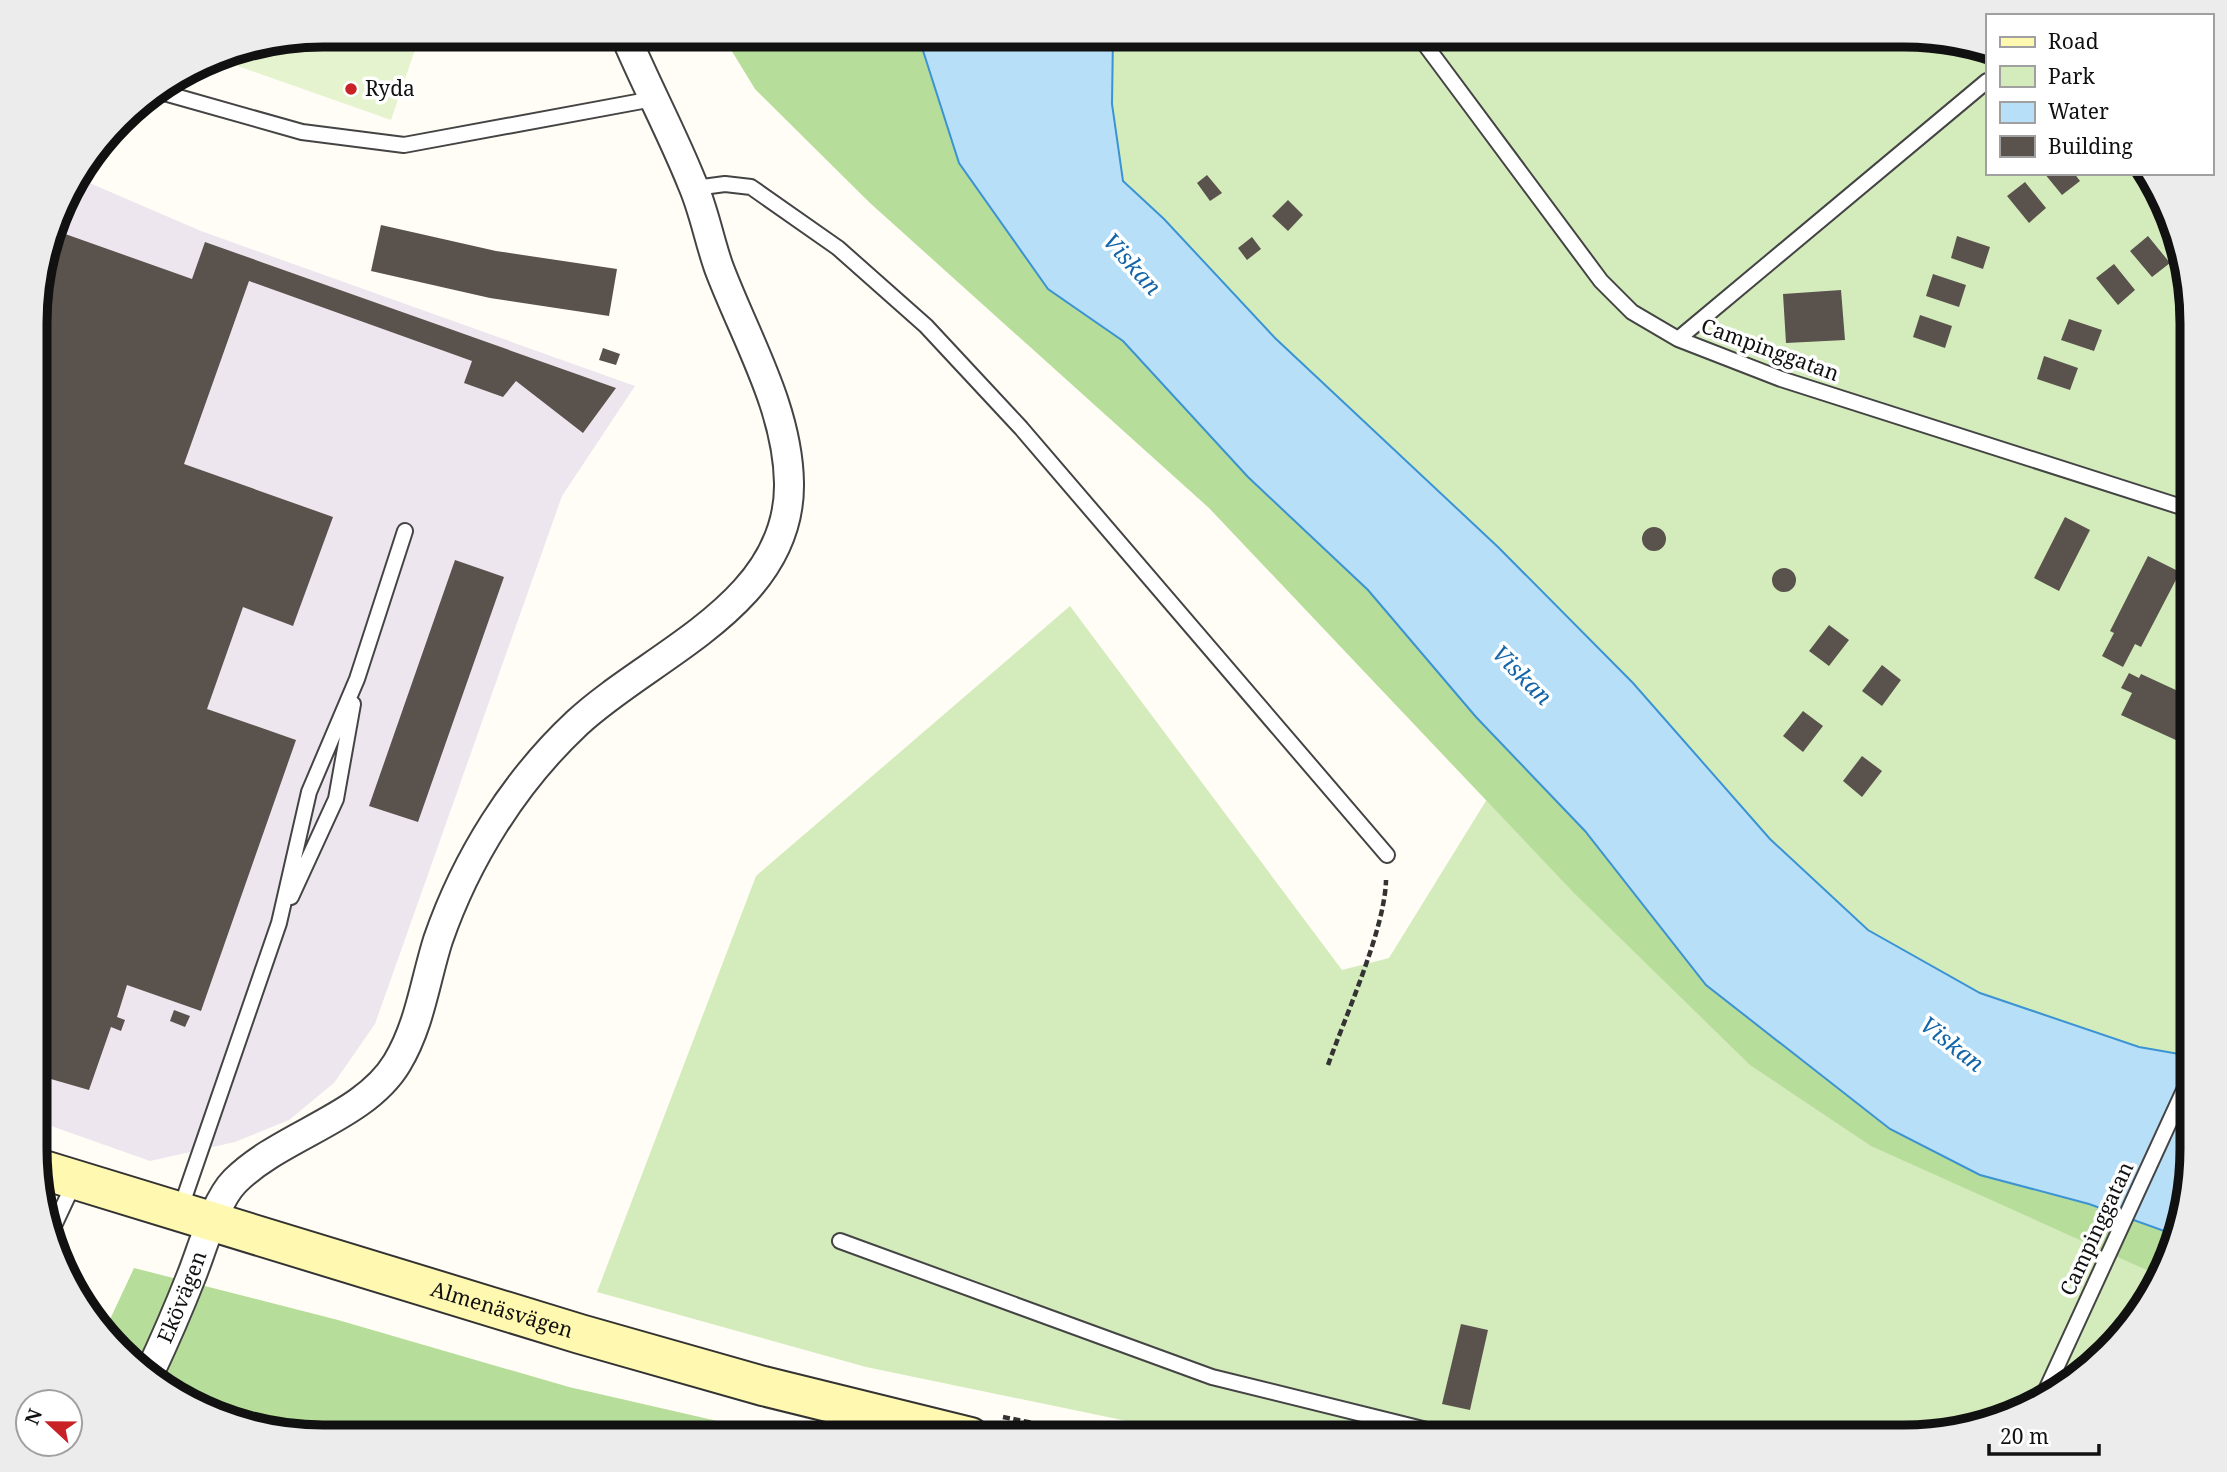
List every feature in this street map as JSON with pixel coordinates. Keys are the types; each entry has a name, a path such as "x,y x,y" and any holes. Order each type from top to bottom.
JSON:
{"street":[{"name":"Ekövägen","path":"152,1365 197,1215 267,1155 374,1091 396,1065 411,1035 438,942 467,867 491,829 555,745 608,698 649,670 724,610 771,558 782,529 789,484 784,437 754,351 719,268 695,188 630,47"},
{"name":"Almenäsvägen","path":"49,1172 580,1334 750,1383 921,1425"}],"lane":[{"path":"1427,47 1601,281 1632,312 1678,339"},
{"name":"Campinggatan","path":"1986,82 1678,339 1781,379 2180,506"},
{"path":"169,94 302,132 404,145 653,99"},
{"path":"695,188 726,184 751,187 838,248 926,326 1021,428 1387,855"},
{"path":"197,1215 279,923 309,792 357,679 405,531"},
{"path":"279,923 336,799 357,679"},
{"name":"Campinggatan","path":"2049,1383 2180,1098"},
{"path":"57,1220 76,1180"},
{"path":"840,1241 1212,1377 1406,1425"}],"path":[{"path":"1328,1065 1382,905 1387,855"}],"shaded area":[{"path":"86,182 201,231 635,386 562,496 375,1024 334,1083 289,1120 235,1142 150,1161 47,1125 47,323 57,251 68,217"}],"green space":[{"name":"Ryda","path":"416,47 391,120 230,63 269,53 305,48"},
{"path":"729,47 922,47 959,164 1048,289 1123,341 1248,477 1368,590 1476,717 1585,831 2089,1204 2167,1232 2151,1272 1871,1146 1750,1065 1574,893 1209,508 870,203 755,89"},
{"path":"1113,47 1922,48 1986,60 1986,175 2136,175 2165,234 2174,269 2180,323 2180,1149 2174,1203 2159,1255 2143,1287 2123,1317 2099,1344 2072,1368 2042,1388 2010,1404 1976,1415 1922,1424 1146,1425 866,1367 597,1292 756,876 1070,606 1342,970 1389,958 1587,637 1498,547 1275,338 1164,219 1123,181 1112,104"},
{"path":"134,1268 338,1320 569,1387 735,1425 323,1425 287,1422 234,1410 185,1388 141,1356 109,1322"}],"water":[{"name":"Viskan","path":"922,47 1113,47 1112,104 1123,181 1164,219 1275,338 1498,547 1633,683 1770,839 1868,930 1980,993 2139,1047 2180,1054 2179,1167 2167,1232 2089,1204 1980,1175 1890,1129 1706,985 1585,831 1476,717 1368,590 1248,477 1123,341 1048,289 959,163"}],"building":[{"path":"1207,175 1222,193 1210,201 1197,183"},
{"path":"2046,175 2076,175 2080,181 2062,195"},
{"path":"2025,182 2046,208 2029,223 2007,196"},
{"path":"1288,200 1303,215 1288,231 1272,216"},
{"path":"381,225 496,251 617,269 609,316 490,298 371,271"},
{"path":"62,233 192,279 205,242 616,388 583,433 516,381 503,397 464,383 472,361 249,281 184,464 333,517 293,626 243,607 207,709 296,740 201,1011 127,985 117,1017 125,1020 121,1031 111,1027 89,1090 47,1078 47,323 53,269"},
{"path":"1957,236 1990,247 1983,269 1951,258"},
{"path":"2148,236 2170,263 2152,277 2130,251"},
{"path":"1252,237 1261,249 1247,260 1238,248"},
{"path":"2114,264 2135,290 2118,305 2096,278"},
{"path":"1933,274 1966,285 1959,307 1926,296"},
{"path":"1841,290 1845,340 1786,343 1783,294"},
{"path":"1920,315 1952,326 1945,348 1913,337"},
{"path":"2069,319 2102,330 2094,351 2061,340"},
{"path":"603,348 620,354 616,365 599,360"},
{"path":"2044,356 2078,368 2070,390 2037,379"},
{"path":"2065,517 2090,530 2059,591 2034,578"},
{"path":"1654,527 1665,534 1666,539 1659,550 1654,551 1643,544 1642,539 1649,528"},
{"path":"2148,556 2180,572 2141,647 2135,644 2123,667 2102,656 2114,633 2110,631"},
{"path":"455,560 504,577 418,822 369,806"},
{"path":"1784,568 1792,572 1796,580 1792,588 1784,592 1776,588 1772,580 1776,572"},
{"path":"1829,625 1849,640 1829,666 1809,651"},
{"path":"1882,665 1901,680 1882,706 1862,691"},
{"path":"2129,673 2139,678 2141,674 2180,692 2178,741 2121,715 2132,693 2121,688"},
{"path":"1803,711 1823,726 1803,752 1783,736"},
{"path":"1862,756 1882,771 1862,797 1843,781"},
{"path":"174,1010 190,1016 185,1027 170,1021"},
{"path":"1461,1324 1488,1330 1470,1410 1442,1404"}],"place":[{"name":"Ryda","path":"351,89"}]}
